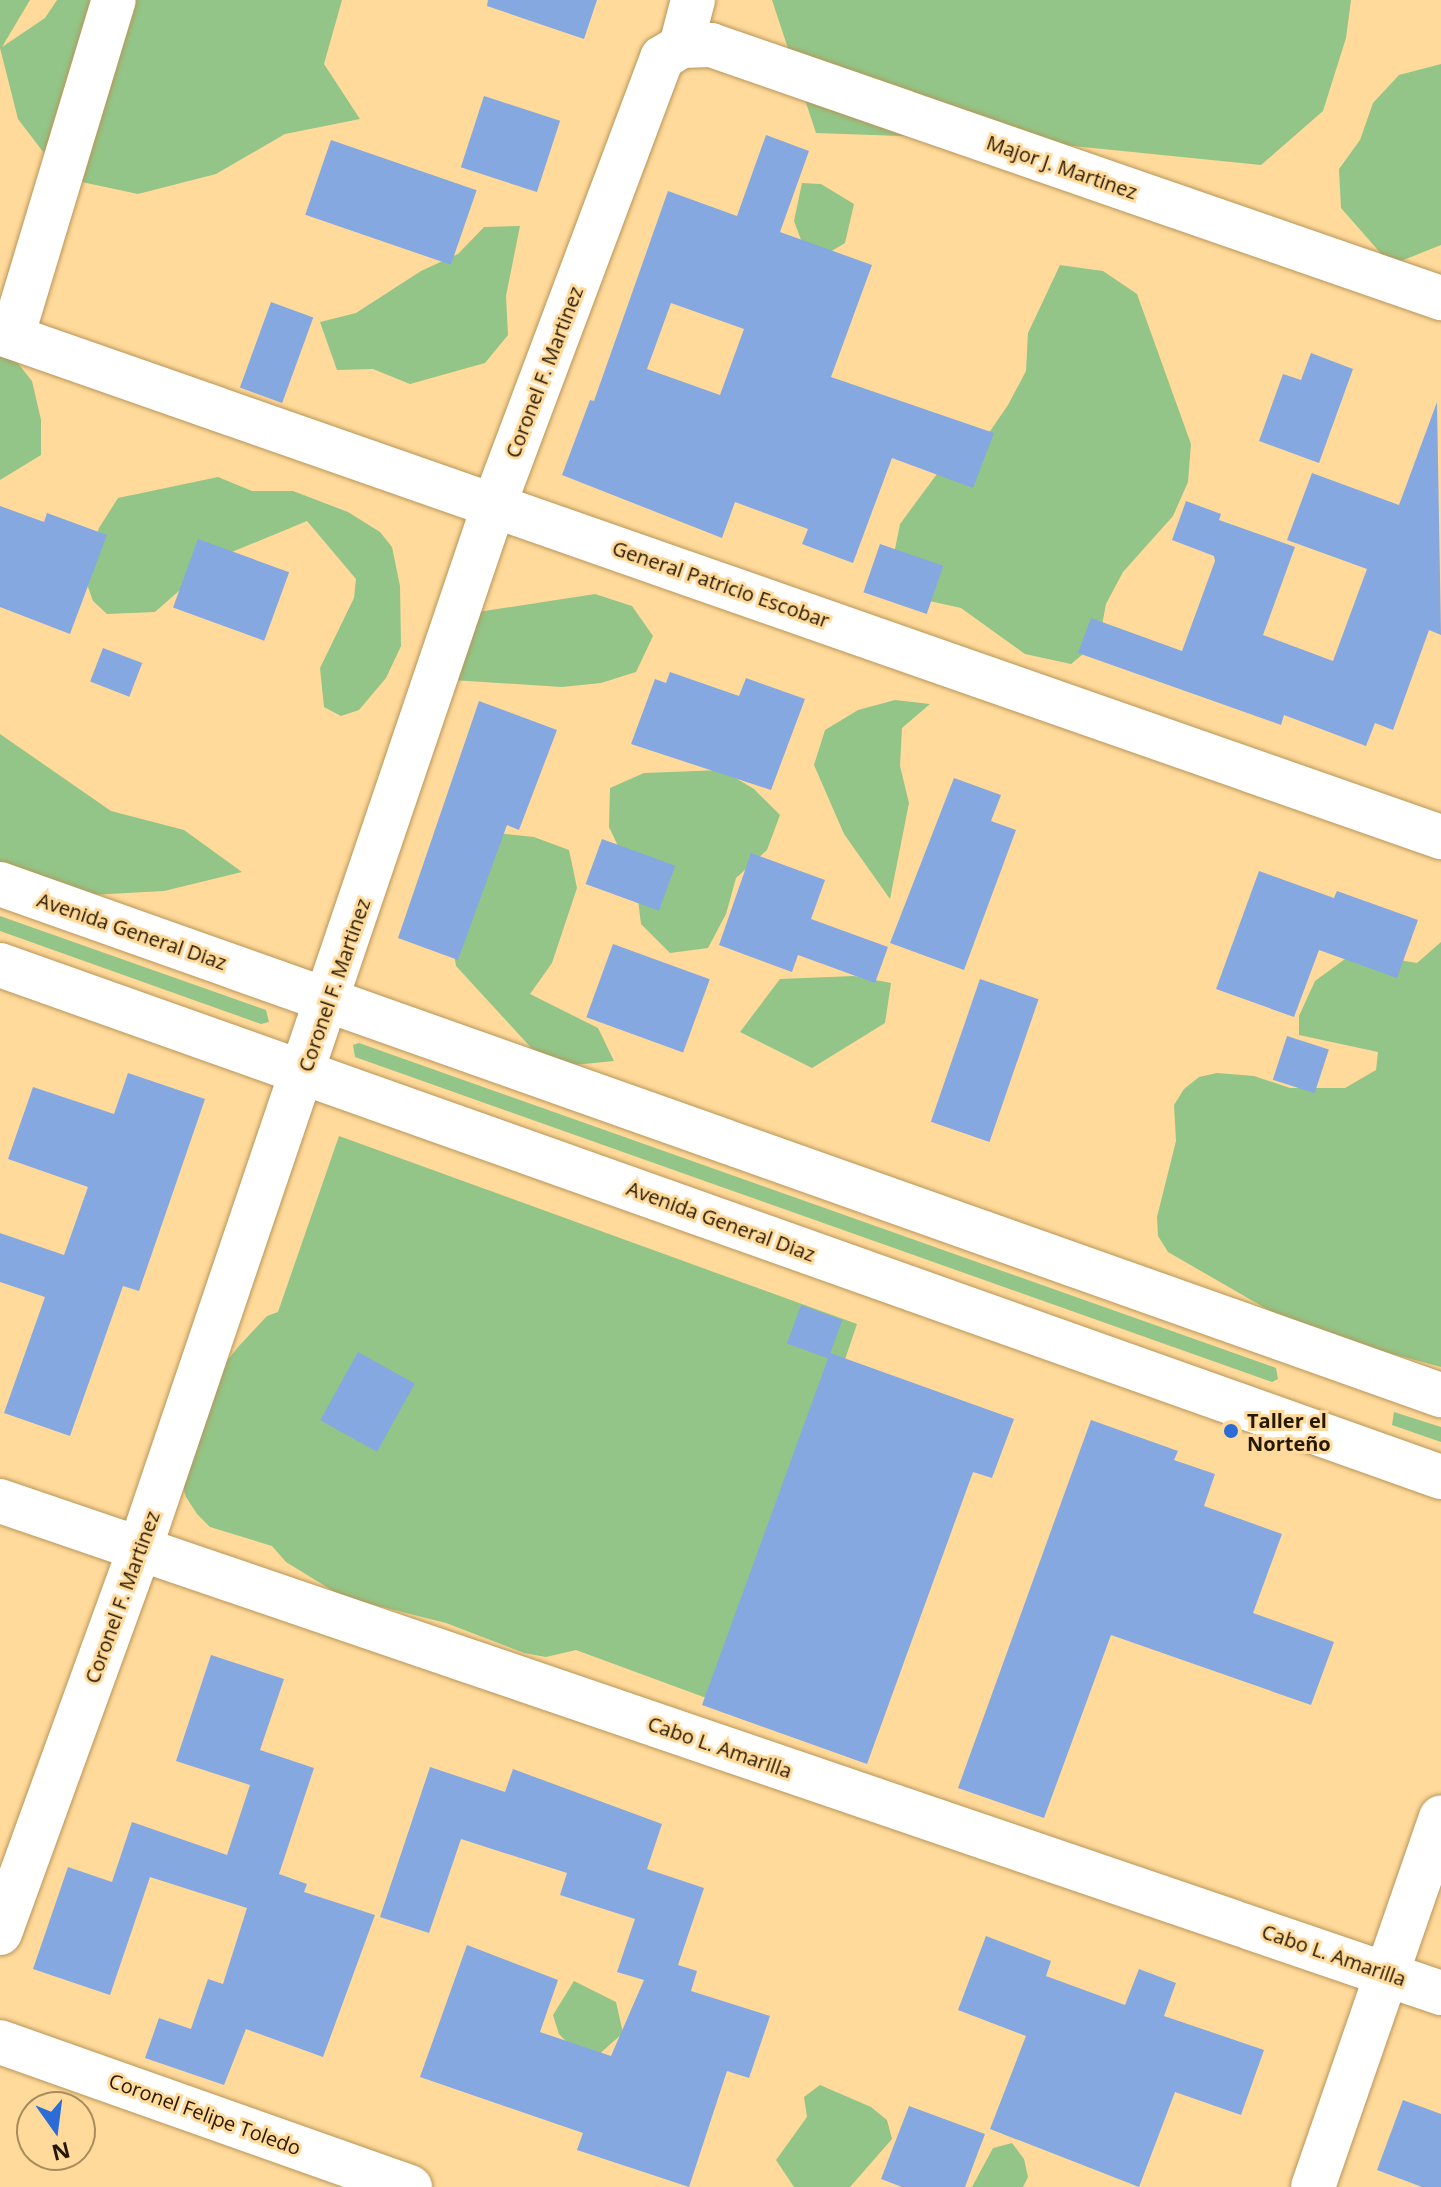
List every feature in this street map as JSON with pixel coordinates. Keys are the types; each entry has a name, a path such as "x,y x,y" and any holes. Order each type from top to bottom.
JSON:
{"street":[{"path":"6,335 114,0"},
{"path":"681,46 693,0"},
{"name":"Major J. Martinez","path":"681,46 711,45 1441,298"},
{"name":"Coronel F. Martinez","path":"0,1933 139,1551 305,1073 494,505 662,58 681,46"},
{"name":"General Patricio Escobar","path":"6,335 1441,837"},
{"name":"Avenida General Diaz","path":"0,884 1441,1395"},
{"name":"Avenida General Diaz","path":"0,965 1441,1477"},
{"name":"Cabo L. Amarilla","path":"0,1501 139,1551 1441,1993"},
{"path":"1313,2187 1391,1974 1441,1818"},
{"name":"Coronel Felipe Toledo","path":"0,2042 410,2187"}],"green space":[{"path":"0,0 30,0 2,47 45,18 57,0 342,0 324,64 360,119 285,134 216,174 138,194 63,178 18,119 0,48"},
{"path":"772,0 1351,0 1346,38 1323,111 1261,165 1014,140 816,133"},
{"path":"1441,64 1441,245 1391,265 1341,208 1339,169 1360,140 1373,103 1399,75"},
{"path":"802,183 821,184 854,204 845,243 810,264 794,221"},
{"path":"520,226 506,296 508,335 485,363 410,384 373,369 337,370 320,322 356,313 421,271 458,254 484,227"},
{"path":"1060,265 1103,271 1137,294 1191,444 1188,482 1173,516 1123,572 1106,604 1099,641 1071,664 1025,654 961,608 925,600 889,579 900,524 948,459 986,437 1008,405 1026,371 1028,333"},
{"path":"0,341 32,381 41,420 41,455 0,480"},
{"path":"218,477 252,491 293,491 348,512 380,532 392,547 400,586 401,646 386,678 359,710 341,716 324,707 320,668 354,598 356,579 307,521 215,559 155,612 107,614 93,601 87,584 87,564 99,528 118,498"},
{"path":"595,594 632,606 653,636 636,672 601,683 562,687 437,679 478,612"},
{"path":"895,700 930,704 902,728 900,766 909,803 890,899 844,834 814,765 825,730 858,710"},
{"path":"0,734 111,811 184,830 242,872 164,891 90,895 0,874"},
{"path":"722,770 754,789 780,815 767,850 736,878 726,914 708,948 670,953 641,924 636,884 609,827 610,788 644,773"},
{"path":"497,833 534,837 569,850 577,888 552,963 530,994 598,1028 614,1061 574,1065 536,1053 456,966 450,930"},
{"path":"0,916 266,1010 269,1022 261,1024 0,931"},
{"path":"1441,942 1441,1367 1315,1333 1277,1315 1168,1252 1158,1236 1157,1217 1176,1141 1174,1105 1184,1089 1199,1077 1217,1073 1254,1076 1290,1088 1345,1088 1376,1070 1378,1052 1299,1035 1299,1016 1315,981 1345,959 1380,957 1417,963"},
{"path":"854,976 891,983 885,1023 812,1068 740,1032 780,979"},
{"path":"359,1043 1276,1368 1278,1379 1272,1382 355,1057 353,1045"},
{"path":"339,1136 857,1324 728,1706 576,1650 546,1657 524,1653 446,1623 343,1597 286,1562 272,1546 210,1527 197,1514 186,1497 175,1459 190,1406 267,1316 278,1312"},
{"path":"1394,1412 1441,1427 1441,1442 1392,1425"},
{"path":"574,1981 616,2002 623,2033 588,2064 559,2034 553,2015"},
{"path":"820,2085 871,2107 887,2120 892,2139 850,2187 794,2187 776,2160 807,2117 804,2097"},
{"path":"1012,2143 1024,2159 1028,2177 1023,2187 972,2187 993,2148"}],"building":[{"path":"488,0 597,0 584,39 487,6"},
{"path":"484,96 560,121 537,192 461,167"},
{"path":"766,135 809,151 780,232 872,265 831,377 994,433 973,488 892,458 853,563 802,544 808,529 735,502 722,538 562,475 590,400 594,401 668,191 737,216","holes":["671,303 744,329 720,395 647,369"]},
{"path":"331,140 477,190 451,265 305,215"},
{"path":"271,302 313,317 282,403 240,388"},
{"path":"1311,353 1353,369 1319,463 1259,441 1283,374 1301,380"},
{"path":"1437,402 1441,635 1429,630 1393,730 1375,723 1366,746 1284,715 1281,725 1078,653 1091,618 1182,651 1215,561 1214,556 1172,540 1186,501 1221,514 1219,520 1295,547 1263,635 1333,661 1367,569 1287,540 1312,473 1399,505"},
{"path":"0,506 44,522 47,513 107,535 70,634 0,607"},
{"path":"198,539 289,572 264,641 173,608"},
{"path":"880,544 943,566 927,614 863,592"},
{"path":"103,648 142,663 129,697 90,682"},
{"path":"670,672 739,696 746,678 805,699 771,790 631,744 655,679 666,683"},
{"path":"479,701 557,730 519,830 507,825 458,960 398,938"},
{"path":"954,778 1001,795 991,821 1016,830 964,970 890,943"},
{"path":"602,839 675,866 659,911 586,884"},
{"path":"751,853 825,880 811,919 888,947 875,983 798,955 792,972 719,945"},
{"path":"1259,871 1334,898 1337,891 1418,920 1397,978 1319,950 1294,1017 1216,989"},
{"path":"613,944 710,979 683,1053 586,1017"},
{"path":"980,979 1039,999 989,1142 931,1122"},
{"path":"1287,1036 1329,1050 1315,1093 1273,1080"},
{"path":"128,1073 205,1099 139,1291 123,1286 70,1436 4,1413 45,1297 0,1282 0,1233 64,1255 88,1187 8,1159 33,1087 114,1114"},
{"path":"801,1305 842,1320 828,1359 787,1344"},
{"path":"358,1352 415,1384 377,1452 320,1420"},
{"path":"830,1353 1014,1419 992,1478 973,1472 867,1764 702,1705"},
{"path":"1091,1420 1178,1451 1174,1460 1215,1474 1204,1506 1282,1534 1253,1613 1334,1642 1311,1705 1111,1635 1044,1818 958,1788"},
{"path":"211,1655 284,1679 260,1750 314,1768 279,1874 307,1884 304,1892 375,1915 323,2057 246,2029 224,2085 145,2058 159,2018 191,2029 208,1979 223,1984 247,1908 150,1877 110,1995 33,1969 68,1867 112,1882 132,1822 227,1855 250,1785 176,1761"},
{"path":"430,1767 505,1792 513,1769 662,1824 647,1869 704,1888 678,1965 697,1971 691,1991 770,2016 749,2078 727,2071 689,2187 577,2150 583,2133 420,2077 467,1945 558,1980 540,2032 611,2056 644,1980 617,1972 635,1919 560,1895 567,1873 461,1839 429,1933 380,1917"},
{"path":"986,1936 1051,1961 1046,1976 1125,2005 1139,1969 1176,1983 1164,2016 1264,2050 1241,2115 1175,2092 1139,2187 990,2129 1026,2036 958,2010"},
{"path":"1403,2100 1441,2114 1441,2187 1422,2187 1377,2170"},
{"path":"909,2106 985,2134 965,2187 902,2187 881,2179"}],"place":[{"name":"Taller el Norteño","path":"1231,1431"}]}
